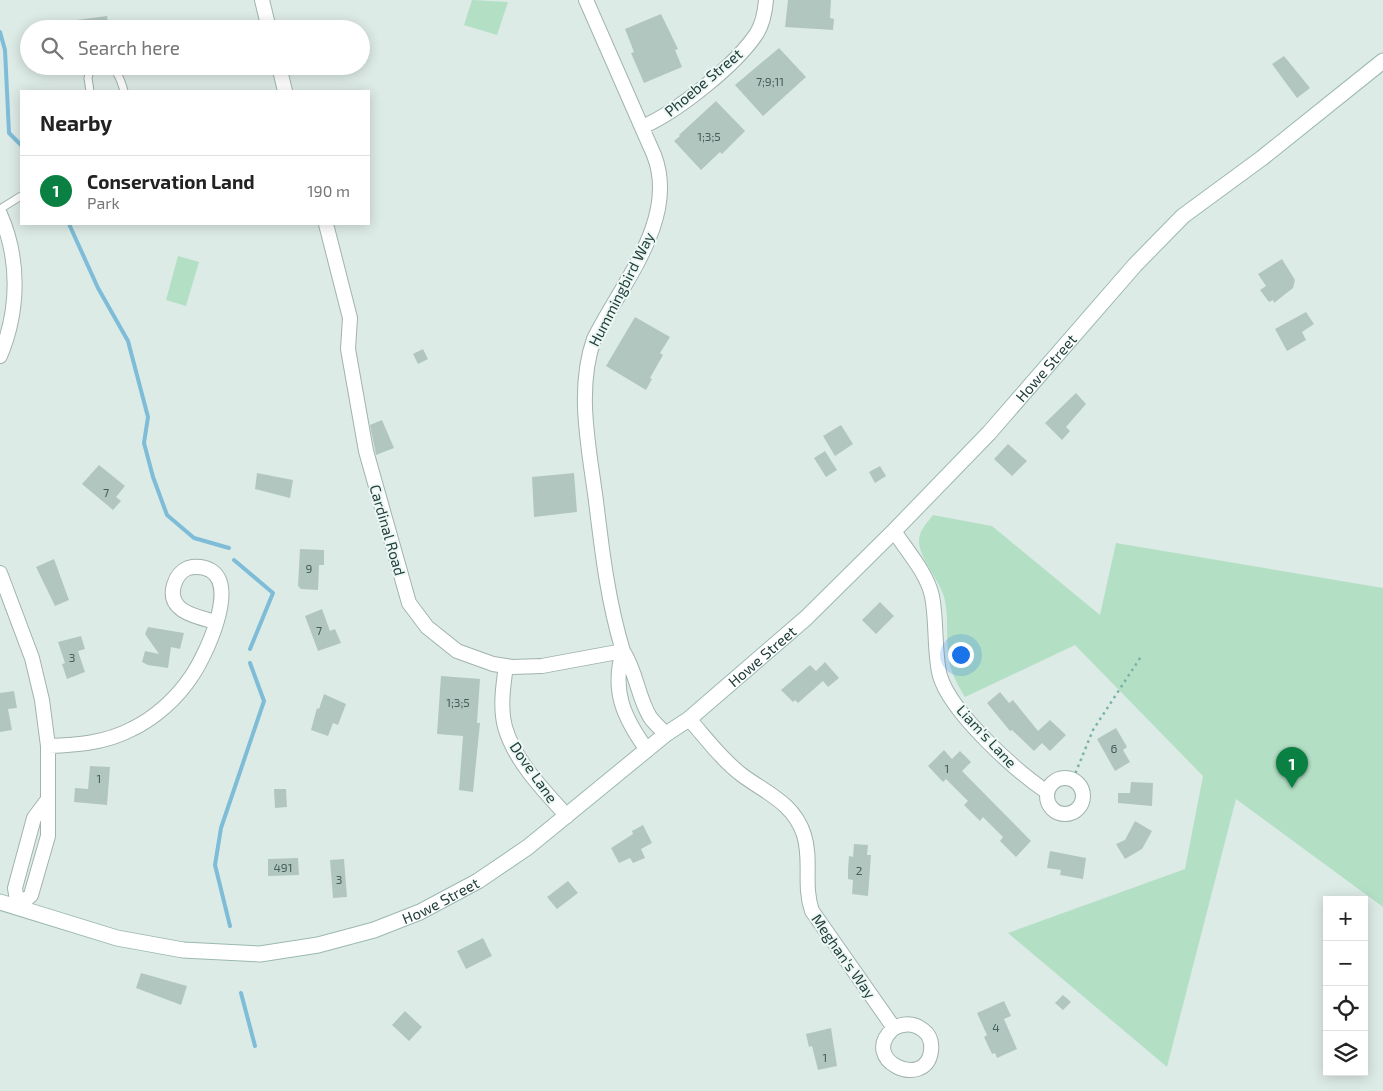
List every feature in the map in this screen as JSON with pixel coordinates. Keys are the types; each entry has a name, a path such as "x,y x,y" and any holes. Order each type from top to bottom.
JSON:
{"street":[{"path":"262,0 267,20"},
{"name":"Hummingbird Way","path":"586,0 642,127 659,168 661,180 662,195 657,217 626,281 594,339 587,358 584,385 604,567 623,651 633,666 640,694 651,718 666,734"},
{"name":"Phoebe Street","path":"642,127 657,120 687,99 734,59 757,32 765,14 766,0"},
{"name":"Howe Street","path":"0,902 117,938 183,950 260,954 318,945 374,930 420,912 478,882 528,847 666,734 689,719 806,618 894,531 989,432 1135,265 1183,216 1262,158 1383,62"},
{"path":"281,75 285,90"},
{"path":"0,214 13,253 15,282 12,317 0,356"},
{"name":"Cardinal Road","path":"326,225 350,318 348,349 366,450 409,603 427,627 457,651 506,666 542,666 623,651"},
{"name":"Liam's Lane","path":"894,531 924,576 932,594 940,676 960,712 1025,777 1047,792 1048,803 1055,812 1071,814 1081,806 1084,794 1078,783 1073,779"},
{"path":"0,573 32,658 42,700 48,746 46,802 34,818 15,888 18,907"},
{"path":"48,746 96,743 133,729 151,718 173,699 191,677 201,660 216,622"},
{"name":"Hummingbird Way","path":"623,651 619,673 622,709 625,718 647,750"},
{"name":"Dove Lane","path":"506,666 502,707 505,727 511,743 536,779 567,816"},
{"name":"Meghan's Way","path":"689,719 742,775 777,796 797,818 806,843 806,889 812,911 894,1028"},
{"path":"1047,792 1054,781 1060,778 1073,779"}],"lane":[{"path":"89,75 90,90"},
{"path":"118,75 124,90"},
{"path":"0,208 20,197"}],"path":[{"path":"1073,779 1093,730 1142,655"}],"green space":[{"path":"472,0 508,2 497,35 464,25"},
{"path":"178,256 199,262 186,306 166,300"},
{"path":"933,515 992,526 1100,615 1116,543 1383,588 1383,907 1236,799 1167,1067 1008,933 1185,869 1203,776 1075,645 965,697 950,665 944,597 920,548 920,533"}],"building":[{"path":"788,0 831,0 830,18 834,19 833,30 785,27"},
{"path":"661,14 678,49 675,50 682,67 644,83 631,53 634,52 625,29"},
{"path":"107,16 108,20 76,20"},
{"path":"779,48 806,77 763,116 735,85"},
{"path":"1284,56 1310,88 1297,98 1272,64"},
{"path":"716,101 745,131 722,154 720,152 701,170 674,141"},
{"path":"1282,259 1295,280 1293,288 1274,303 1273,300 1269,302 1260,290 1266,286 1258,274"},
{"path":"1306,312 1314,324 1302,332 1306,340 1287,351 1275,329"},
{"path":"635,317 670,337 660,353 663,355 650,378 652,379 646,390 606,366"},
{"path":"423,349 428,359 418,364 413,354"},
{"path":"1076,393 1086,404 1066,427 1070,431 1062,440 1045,423"},
{"path":"382,420 394,448 376,455 370,425"},
{"path":"841,425 853,444 835,456 823,436"},
{"path":"1008,444 1027,461 1012,476 994,459"},
{"path":"825,451 837,470 826,477 814,458"},
{"path":"99,465 125,486 116,497 121,501 113,510 82,484"},
{"path":"880,466 886,476 875,483 869,472"},
{"path":"257,473 293,480 290,498 255,489"},
{"path":"574,473 577,512 534,517 532,477"},
{"path":"300,549 324,550 324,565 319,565 318,590 301,589 298,586"},
{"path":"54,559 69,600 55,606 36,567"},
{"path":"880,602 894,616 876,634 862,620"},
{"path":"322,609 330,631 335,629 341,643 318,651 305,616"},
{"path":"148,627 184,633 180,649 171,647 168,668 148,665 142,662 145,651 159,654 145,634"},
{"path":"81,636 85,649 78,651 85,672 67,679 62,664 65,663 58,642"},
{"path":"825,662 839,678 828,687 823,681 798,703 795,700 793,702 781,690 810,665 816,671"},
{"path":"441,676 480,679 477,723 480,723 473,792 459,790 463,736 437,734"},
{"path":"14,691 17,708 8,709 12,730 0,732 0,693"},
{"path":"1000,692 1009,703 1013,700 1038,731 1050,720 1066,735 1050,751 1042,743 1034,751 1012,730 1010,731 987,703"},
{"path":"324,694 346,704 338,725 333,723 328,736 311,730 317,708 319,709"},
{"path":"1116,728 1127,747 1123,750 1130,762 1115,771 1097,739"},
{"path":"944,750 952,759 960,751 971,762 962,771 1031,841 1016,857 1000,841 1003,837 983,817 980,821 964,805 968,801 946,779 943,782 928,766"},
{"path":"90,766 110,767 107,805 74,802 75,788 88,789"},
{"path":"1131,782 1153,783 1152,806 1118,803 1118,793 1130,793"},
{"path":"274,789 286,789 287,807 275,808"},
{"path":"1135,821 1152,831 1142,849 1125,859 1116,844 1125,840"},
{"path":"643,825 652,843 641,849 645,858 633,863 630,858 619,863 611,848 633,834 632,831"},
{"path":"854,844 868,845 867,855 871,855 868,896 852,894 853,880 848,879 848,870 849,856 853,857"},
{"path":"1050,851 1086,858 1083,879 1060,875 1061,870 1047,868"},
{"path":"298,858 299,875 268,876 268,859"},
{"path":"344,859 347,897 333,898 330,860"},
{"path":"568,881 578,893 557,909 547,897"},
{"path":"483,938 492,956 466,969 457,951"},
{"path":"141,973 187,986 181,1005 136,988"},
{"path":"1063,995 1071,1002 1063,1010 1055,1003"},
{"path":"1004,1001 1011,1016 1004,1019 1017,1049 997,1058 995,1053 992,1054 984,1037 987,1035 977,1013"},
{"path":"405,1011 422,1027 409,1041 392,1025"},
{"path":"831,1028 837,1066 818,1070 812,1046 809,1047 806,1034"}],"waterway":[{"path":"0,32 5,50 9,133 20,144"},
{"path":"69,225 98,288 128,341 148,417 144,443 153,477 167,515 194,538 229,548"},
{"path":"234,560 273,593 250,649"},
{"path":"230,926 215,865 221,828 264,701 250,663"},
{"path":"241,993 255,1046"}],"place":[{"name":"Conservation Land","path":"1292,788"}]}
